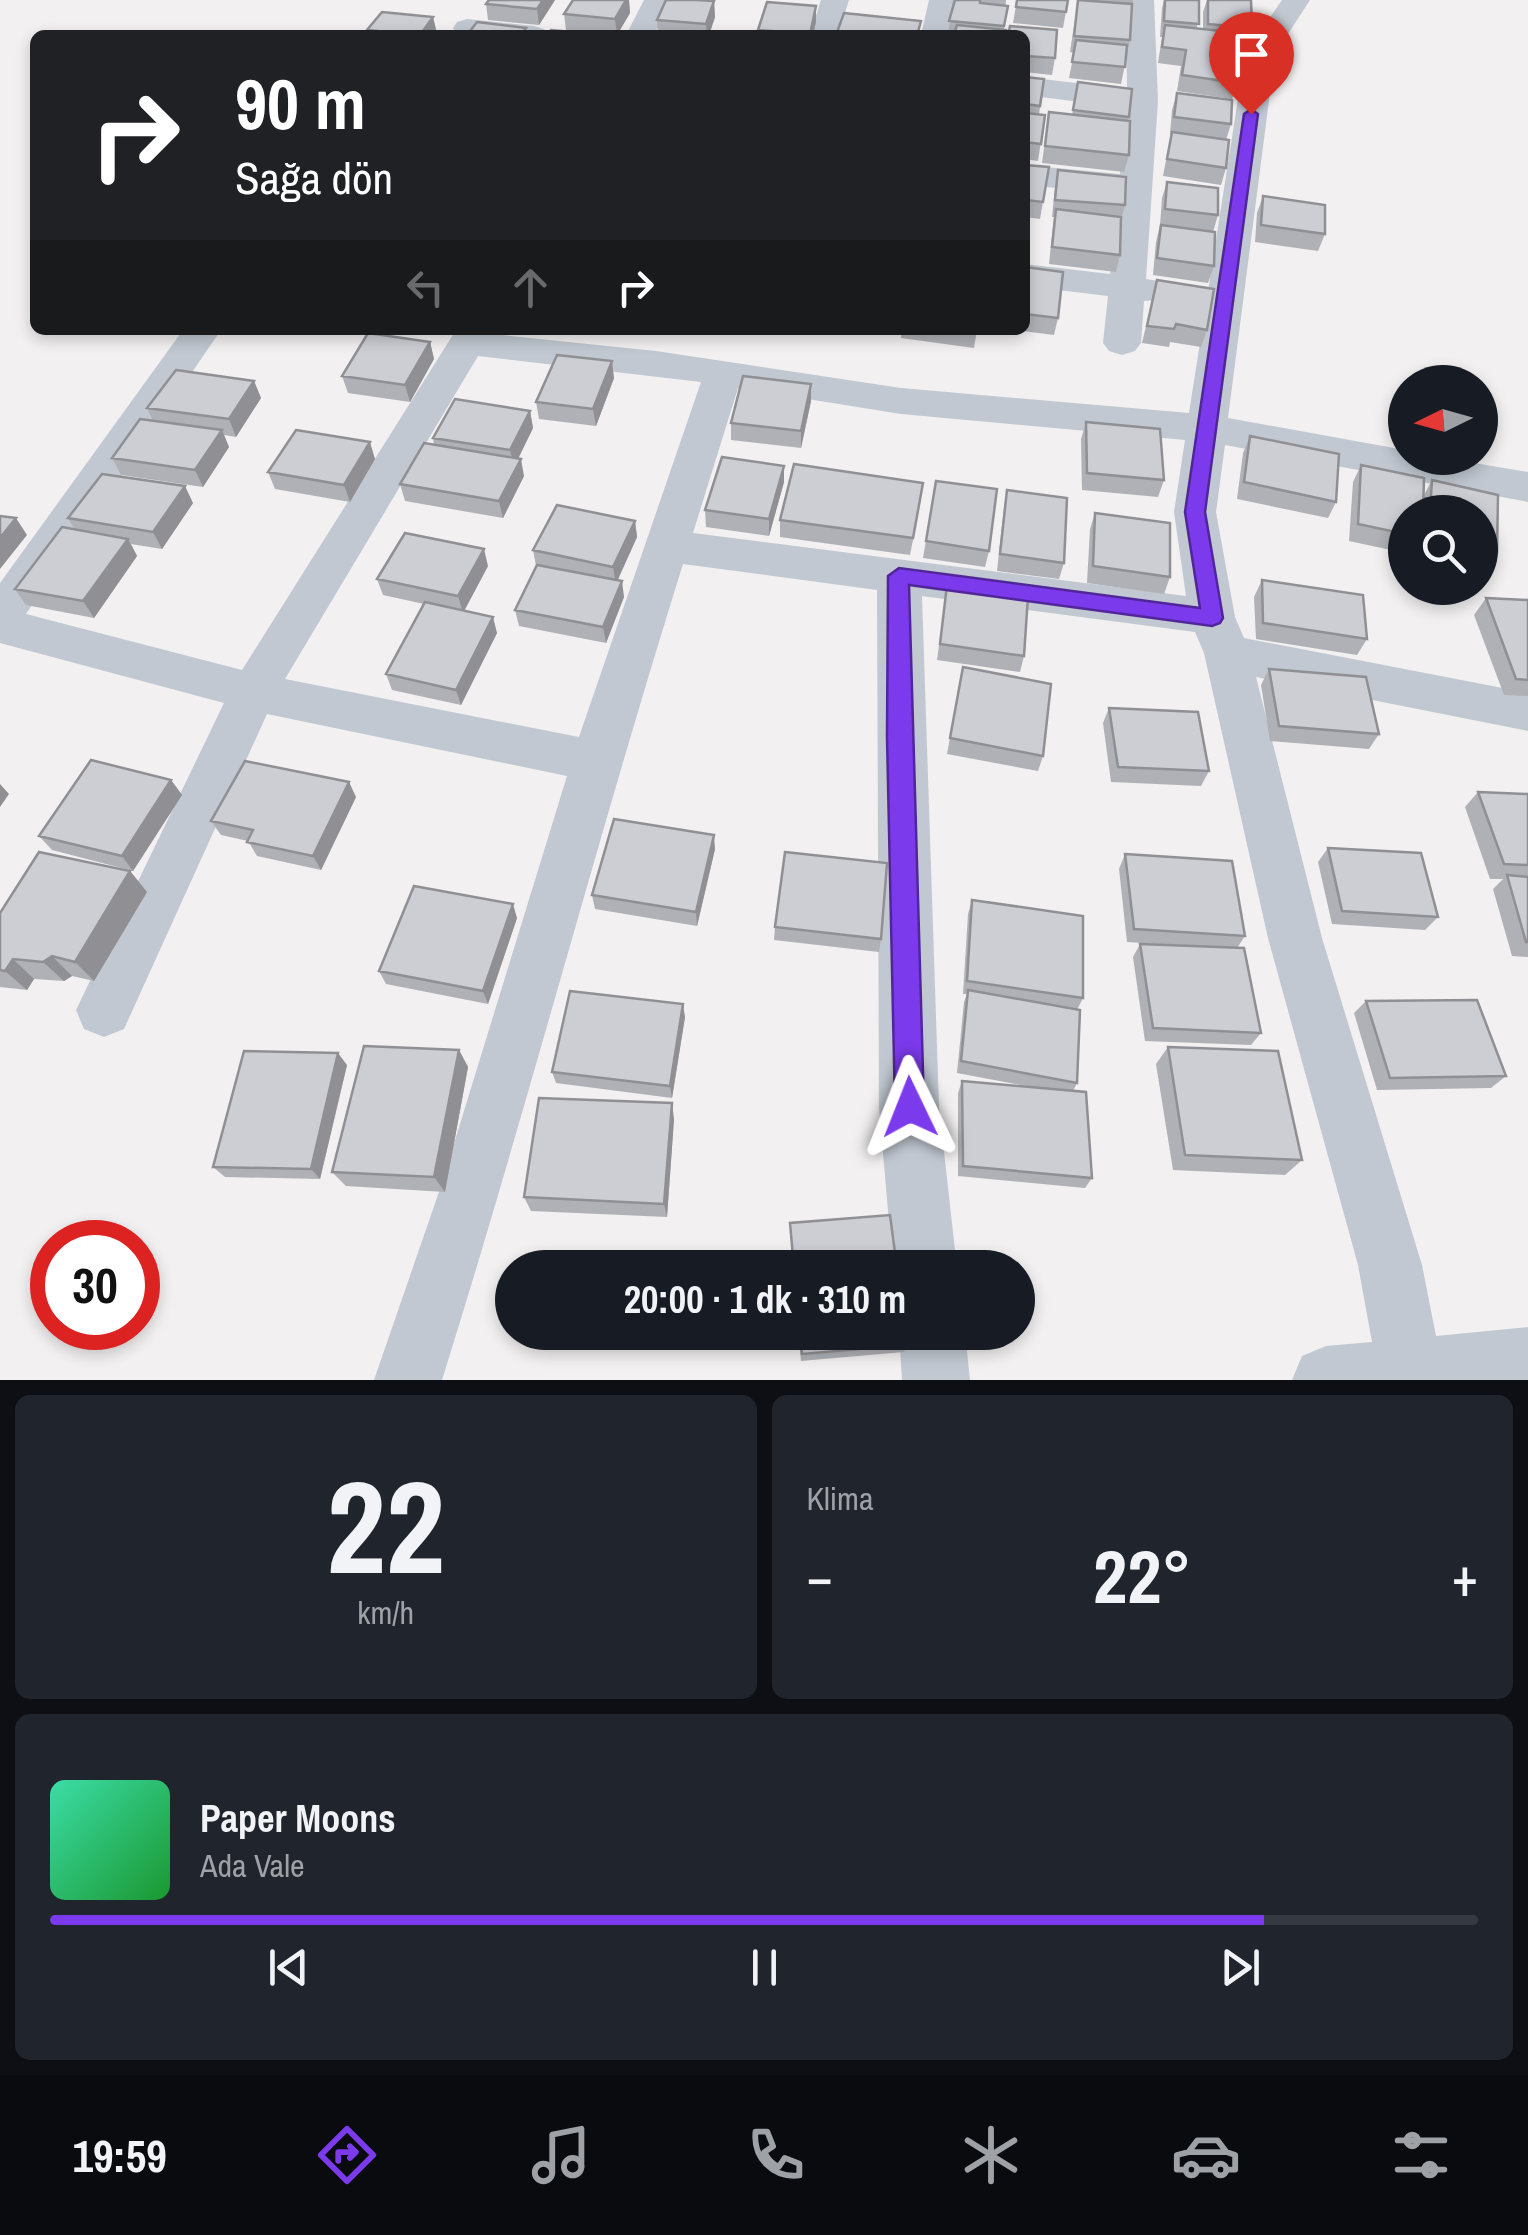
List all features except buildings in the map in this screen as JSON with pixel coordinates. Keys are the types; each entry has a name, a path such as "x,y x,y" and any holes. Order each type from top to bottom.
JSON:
{"street":[{"path":"466,30 486,0"},
{"path":"643,30 658,0"},
{"path":"826,30 835,0"},
{"path":"936,30 943,0"},
{"path":"1122,343 1143,100 1140,0"},
{"path":"1277,9 1233,111 1221,198 1224,300 1195,512 1220,635 1296,938 1390,1265 1411,1376"},
{"path":"1030,87 1179,105"},
{"path":"1030,175 1170,190"},
{"path":"1030,275 1224,300"},
{"path":"0,617 198,335"},
{"path":"104,1010 253,692 471,336 901,401 1206,428 1528,487"},
{"path":"408,1380 471,1190 596,760 724,374"},
{"path":"667,546 899,576 1220,635 1528,712"},
{"path":"899,576 909,1088 923,1250"},
{"path":"0,625 253,692 596,760"},
{"path":"934,1350 936,1380"},
{"path":"1326,1380 1411,1376 1528,1360"}],"route":[{"path":"910,1107 899,737 899,576 1212,618 1195,512 1251,114"}]}
